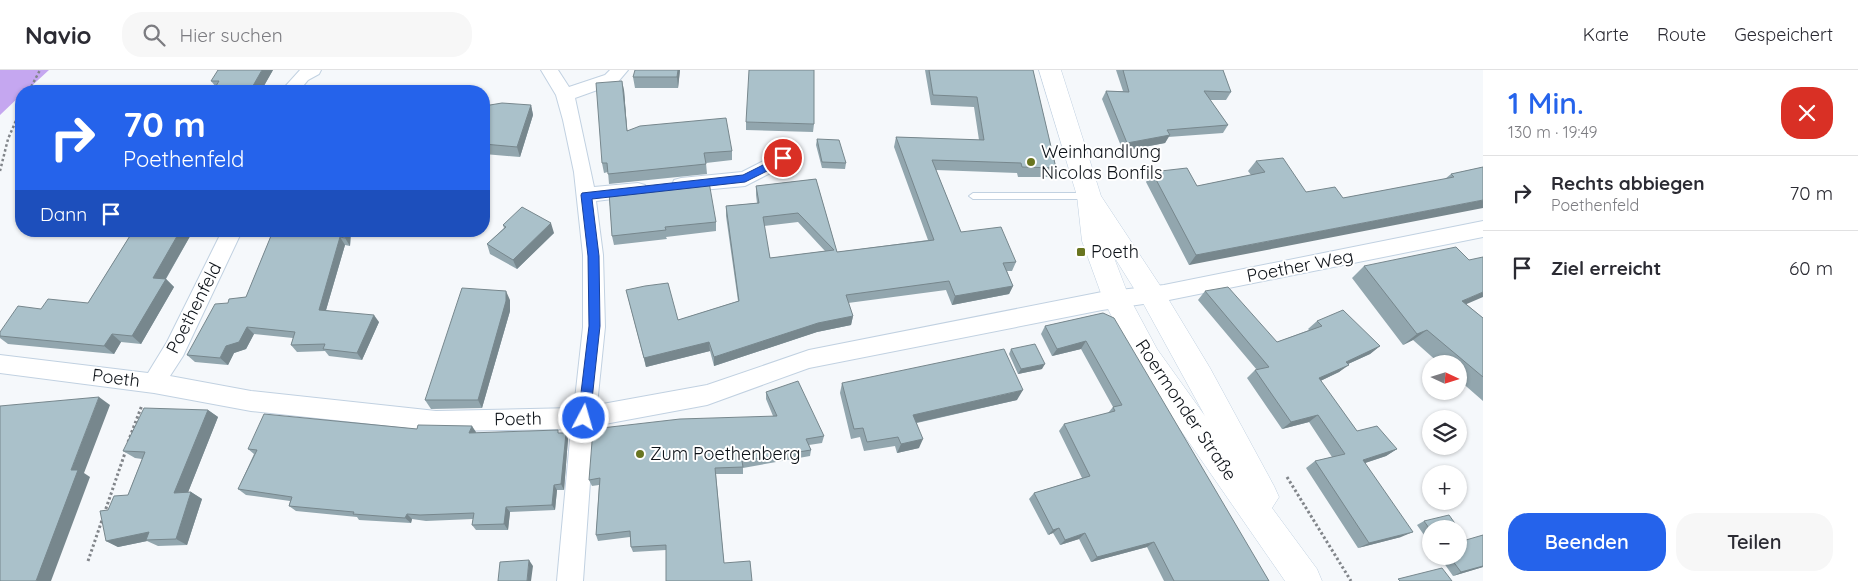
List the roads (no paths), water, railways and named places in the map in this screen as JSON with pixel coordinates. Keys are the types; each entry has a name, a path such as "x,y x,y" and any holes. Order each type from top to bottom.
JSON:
{"main road":[{"name":"Roermonder Straße","path":"1050,70 1089,196 1095,241 1116,299 1147,358 1307,581"},
{"name":"Roermonder Straße","path":"1089,196 1152,294 1200,377 1307,581"}],"street":[{"path":"295,85 302,76 313,70"},
{"path":"549,70 565,95 572,120 586,195 593,256 594,326 579,461 570,581"},
{"path":"565,95 611,79 620,70"},
{"path":"586,195 745,179 783,158"},
{"name":"Poether Weg","path":"1116,299 1152,294 1483,229"},
{"name":"Poethenfeld","path":"154,383 174,349 229,237"},
{"name":"Poeth","path":"0,364 154,383 251,400 436,420 584,418 707,395 810,359 1116,299"}],"lane":[{"path":"973,196 1089,196"}],"place":[{"name":"Weinhandlung Nicolas Bonfils","path":"1031,162"},
{"name":"Poeth","path":"1081,252"},
{"name":"Zum Poethenberg","path":"640,454"}]}
